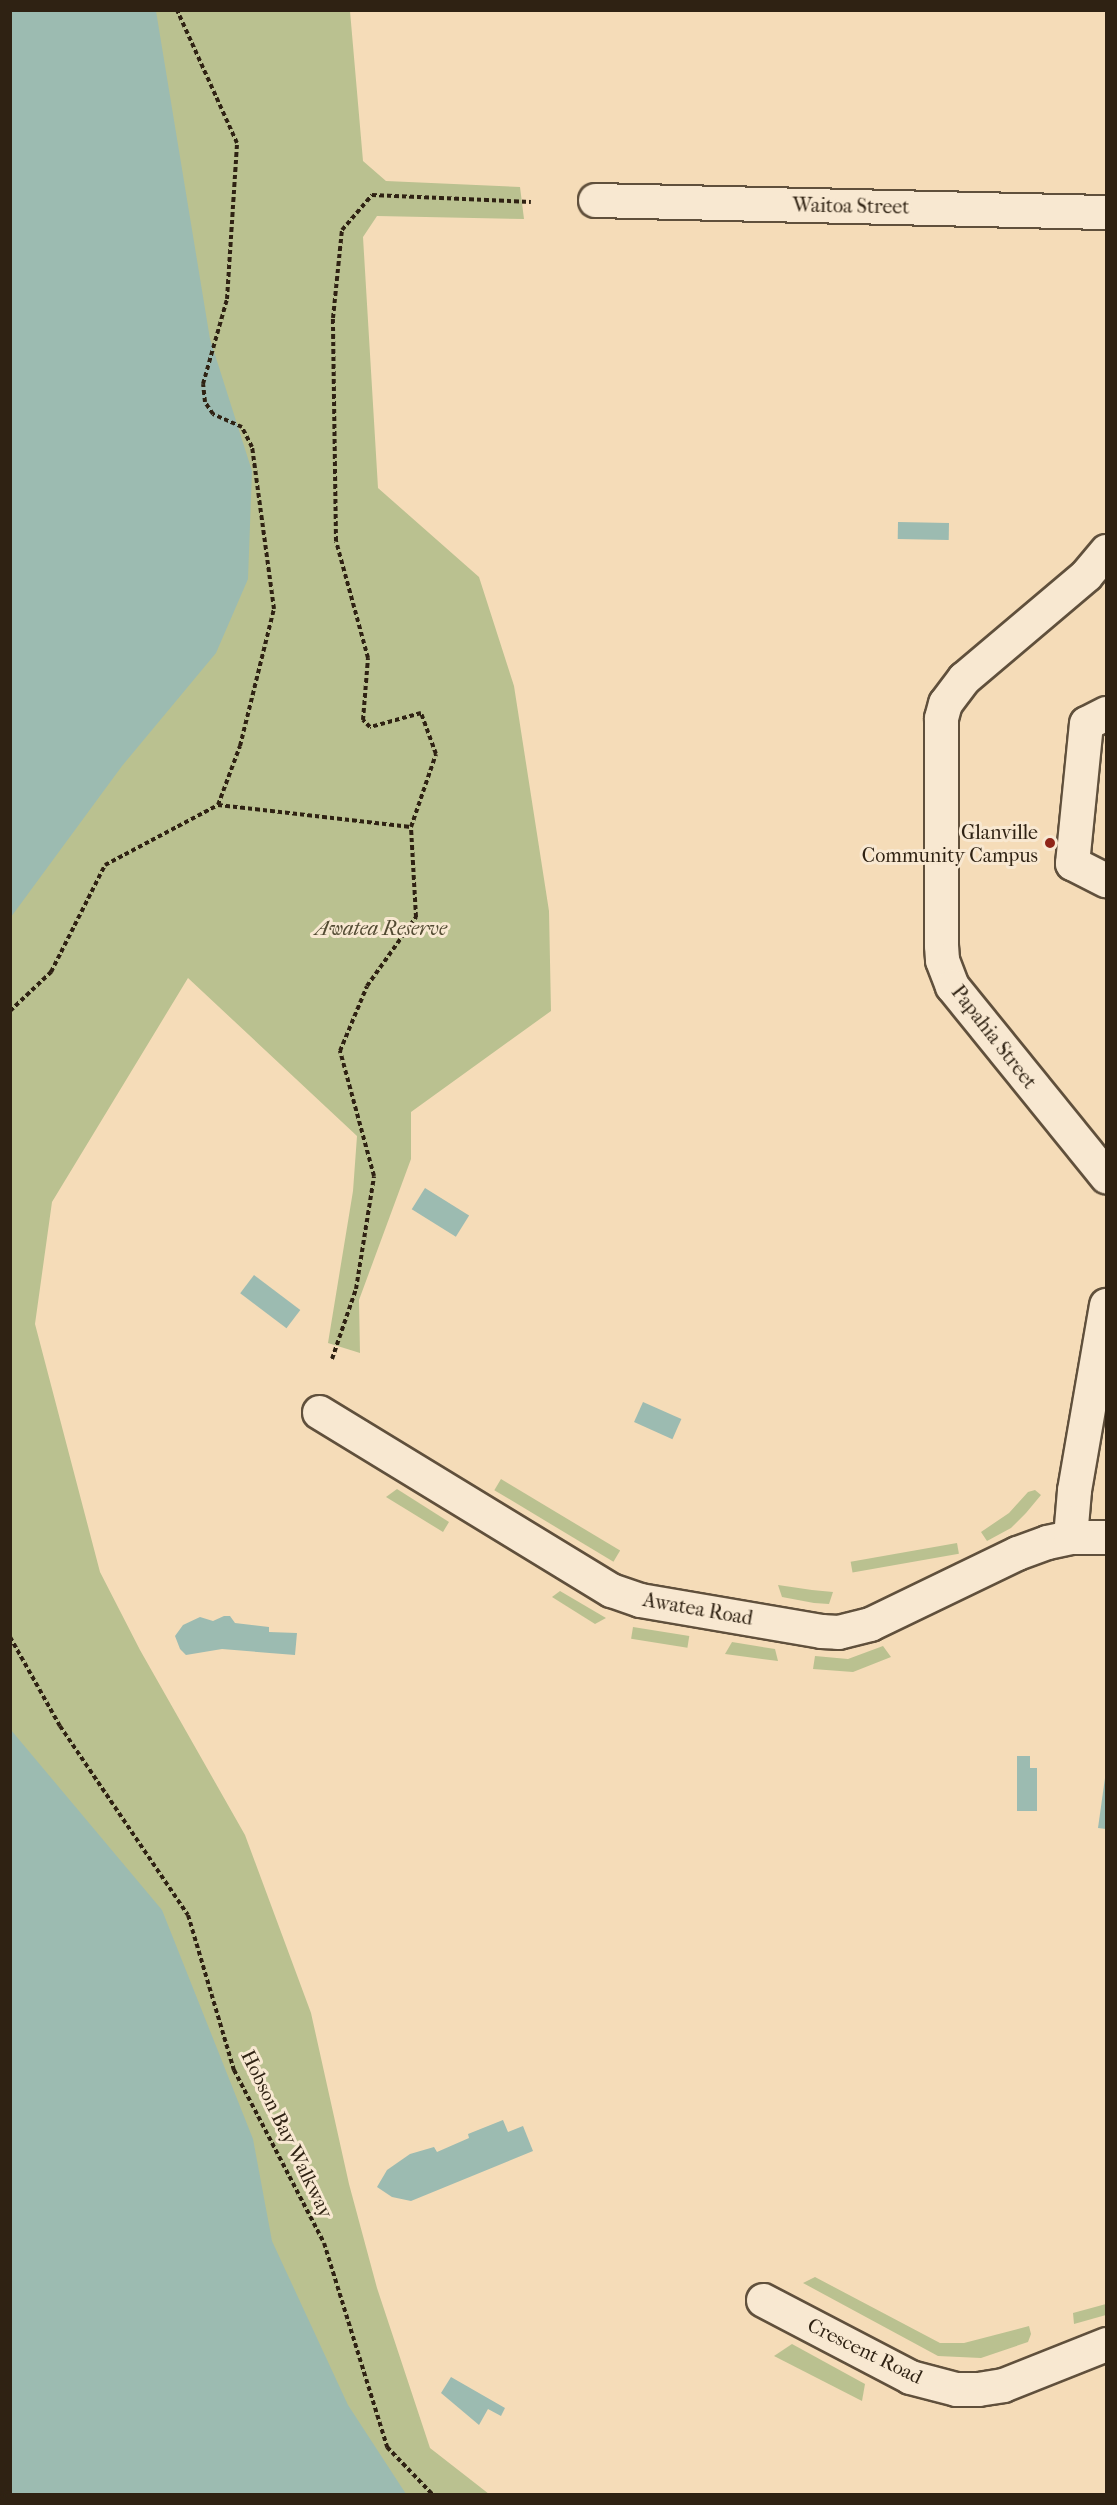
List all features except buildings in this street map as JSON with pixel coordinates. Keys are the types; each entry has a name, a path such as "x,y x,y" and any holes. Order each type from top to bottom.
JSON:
{"street":[{"name":"Waitoa Street","path":"595,200 1107,212"},
{"name":"Papahia Street","path":"1107,550 1086,575 964,678 945,703 941,718 942,960 952,986 1107,1176"},
{"path":"1107,713 1086,723 1072,863 1107,880"},
{"path":"1070,1537 1074,1491 1107,1305"},
{"name":"Awatea Road","path":"319,1412 595,1582 640,1600 821,1631 855,1629 1017,1553 1070,1537 1107,1537"},
{"name":"Crescent Road","path":"763,2300 910,2377 956,2389 978,2389 1004,2385 1107,2344"}],"path":[{"path":"177,10 237,143 227,299 203,384 205,402 213,414 242,427 252,447 274,609 240,746 218,805"},
{"path":"332,1359 356,1289 374,1176 340,1051 367,986 416,917 411,827 436,754 421,713 370,727 363,720 368,658 336,541 333,318 342,230 372,195 531,202"},
{"path":"10,1011 51,972 105,865 218,805 411,827"},
{"name":"Hobson Bay Walkway","path":"10,1637 60,1726 188,1915 234,2070 324,2243 387,2447 432,2494"}],"green space":[{"name":"Awatea Reserve","path":"11,11 350,11 363,161 386,181 520,187 524,219 377,216 363,237 378,488 479,577 514,686 549,911 551,1011 411,1112 411,1159 359,1300 360,1353 328,1343 353,1191 357,1136 188,978 52,1202 35,1324 100,1572 140,1650 245,1835 311,2013 349,2184 377,2288 430,2448 489,2494 11,2494"},
{"path":"501,1479 620,1551 613,1562 494,1490"},
{"path":"397,1489 449,1522 443,1532 386,1497"},
{"path":"1035,1490 1041,1495 1026,1513 1011,1528 987,1541 981,1532 1009,1513 1028,1492"},
{"path":"957,1543 959,1554 853,1573 851,1562"},
{"path":"778,1585 833,1592 829,1604 814,1603 782,1597"},
{"path":"560,1591 606,1618 595,1624 552,1597"},
{"path":"633,1627 689,1636 687,1648 631,1639"},
{"path":"732,1642 775,1649 778,1661 725,1654"},
{"path":"883,1646 891,1657 853,1672 813,1669 815,1656 848,1659"},
{"path":"815,2277 940,2343 964,2343 1029,2326 1031,2334 1028,2342 981,2358 938,2356 803,2283"},
{"path":"1106,2304 1106,2315 1074,2324 1073,2313"},
{"path":"792,2344 865,2384 862,2401 774,2356"}],"water":[{"path":"11,10 156,11 210,339 252,471 248,579 216,653 122,766 11,917"},
{"path":"898,522 949,523 949,540 898,539"},
{"path":"425,1188 469,1216 456,1237 412,1209"},
{"path":"254,1275 300,1310 286,1328 240,1293"},
{"path":"643,1402 681,1419 672,1439 634,1422"},
{"path":"230,1616 235,1623 269,1627 269,1632 297,1633 295,1655 222,1649 186,1655 180,1649 175,1636 183,1625 200,1617 213,1621"},
{"path":"11,1730 162,1910 253,2139 272,2241 348,2405 406,2494 11,2494"},
{"path":"1017,1756 1030,1756 1030,1768 1037,1768 1037,1811 1017,1811"},
{"path":"1106,1778 1106,1829 1098,1828"},
{"path":"503,2120 508,2132 523,2126 533,2151 411,2201 392,2197 377,2187 387,2170 410,2154 434,2147 437,2152 469,2138 468,2134"},
{"path":"451,2377 505,2408 501,2416 488,2409 479,2425 441,2393"}],"place":[{"name":"Glanville Community Campus","path":"1050,843"}]}
